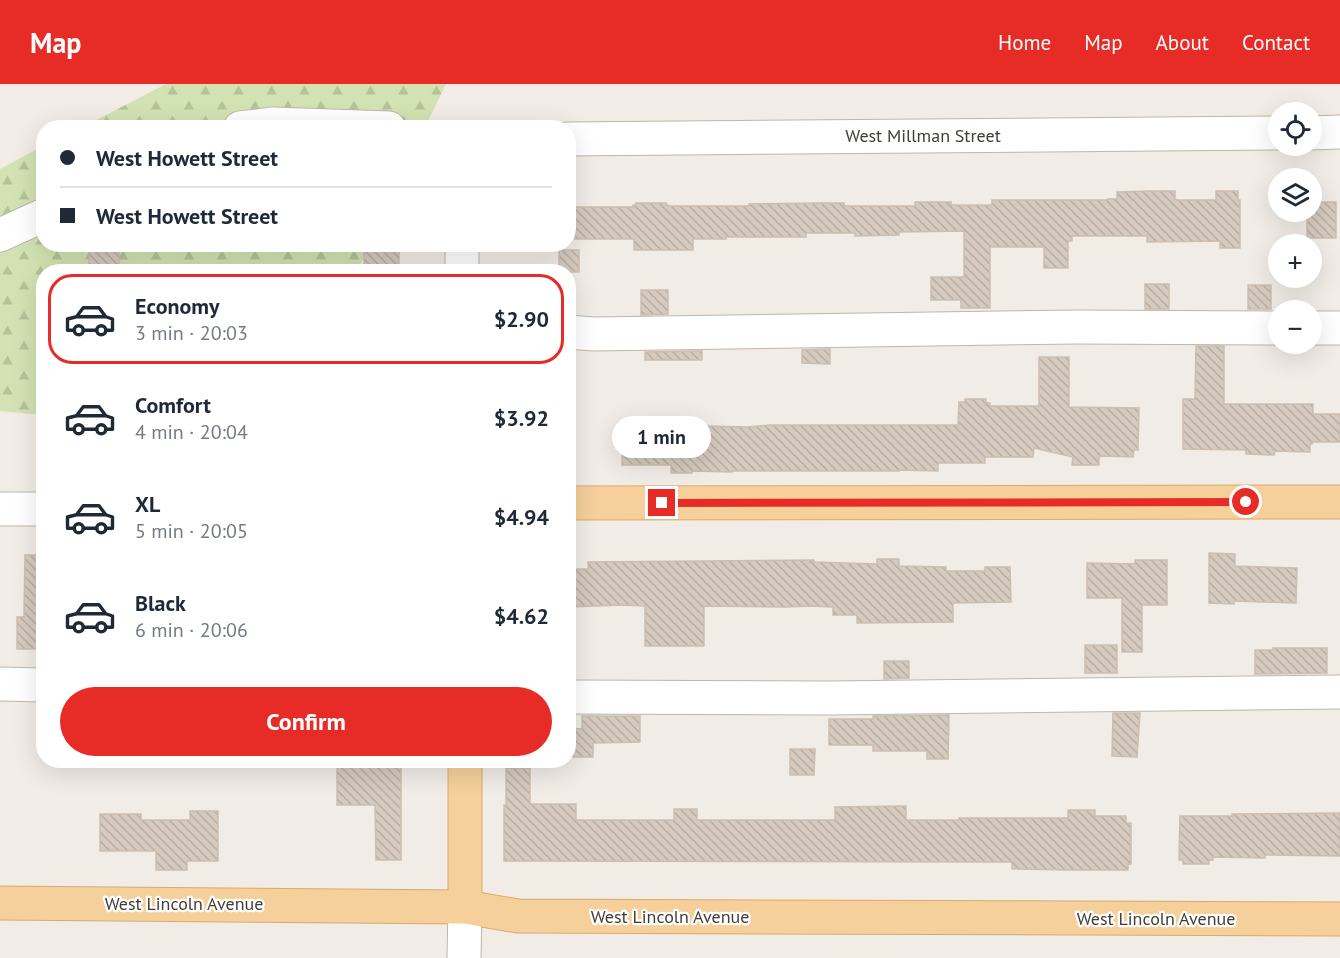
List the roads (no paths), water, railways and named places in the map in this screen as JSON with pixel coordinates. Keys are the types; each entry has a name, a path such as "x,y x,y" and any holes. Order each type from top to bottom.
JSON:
{"main road":[{"path":"576,503 1340,502"},
{"path":"465,768 465,907"},
{"name":"West Lincoln Avenue","path":"0,903 465,907 518,916 1340,919"}],"street":[{"path":"1322,133 1340,132"},
{"name":"West Millman Street","path":"576,139 1268,133"},
{"path":"0,236 36,219"},
{"path":"576,333 1076,327 1268,328"},
{"path":"1322,328 1340,328"},
{"path":"0,509 36,509"},
{"path":"0,684 36,685"},
{"path":"576,697 831,698 1340,692"},
{"path":"464,958 465,907"}]}
